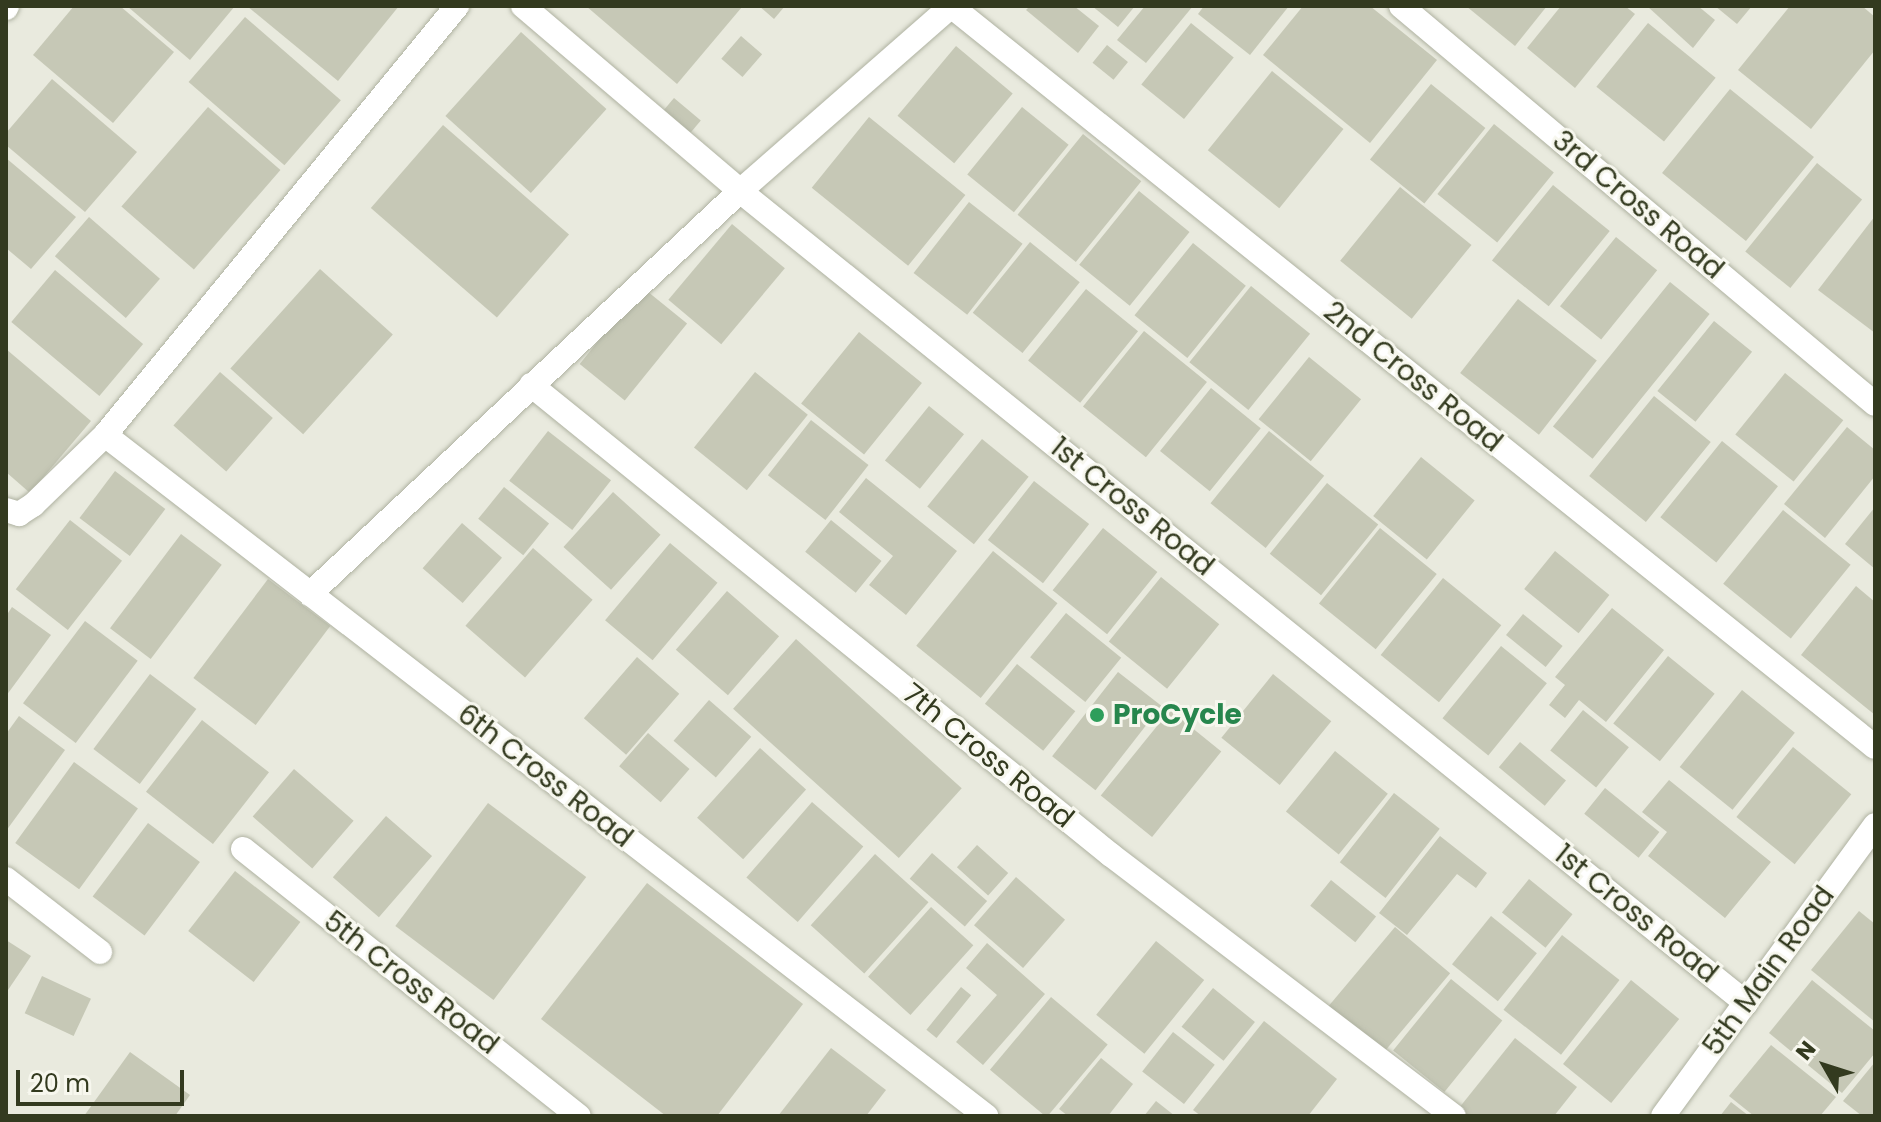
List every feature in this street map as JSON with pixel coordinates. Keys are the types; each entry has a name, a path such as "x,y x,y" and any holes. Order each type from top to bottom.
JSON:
{"street":[{"path":"6,510 19,514 33,505 105,435 457,6"},
{"name":"1st Cross Road","path":"523,6 740,191 1746,1003"},
{"path":"310,594 740,191 951,6"},
{"name":"2nd Cross Road","path":"951,6 1875,747"},
{"name":"3rd Cross Road","path":"1401,6 1875,404"},
{"name":"7th Cross Road","path":"531,385 1111,855 1454,1116"},
{"name":"6th Cross Road","path":"105,435 986,1116"},
{"name":"5th Main Road","path":"1663,1116 1875,825"},
{"name":"5th Cross Road","path":"243,849 579,1116"},
{"path":"6,879 100,952"}],"building":[{"path":"74,6 120,6 174,52 113,123 33,55"},
{"path":"127,6 235,6 190,60"},
{"path":"247,6 399,6 338,81"},
{"path":"586,6 741,6 742,7 677,84"},
{"path":"759,6 785,6 774,19"},
{"path":"1030,6 1074,6 1099,26 1078,53 1026,10"},
{"path":"1092,6 1135,6 1118,27"},
{"path":"1145,6 1193,6 1146,63 1117,40"},
{"path":"1204,6 1289,6 1250,55 1198,14"},
{"path":"1303,6 1370,6 1437,60 1370,143 1263,55"},
{"path":"1466,6 1547,6 1515,46"},
{"path":"1561,6 1625,6 1635,14 1575,88 1527,48"},
{"path":"1647,6 1698,6 1715,20 1693,48"},
{"path":"1715,6 1752,6 1737,24"},
{"path":"1790,6 1862,6 1875,17 1875,50 1811,129 1738,70"},
{"path":"245,17 341,100 284,165 189,82"},
{"path":"1191,23 1234,58 1184,119 1141,84"},
{"path":"1648,23 1716,78 1664,141 1596,87"},
{"path":"521,32 606,109 531,193 445,116"},
{"path":"741,36 762,54 742,77 721,59"},
{"path":"1107,45 1128,62 1114,80 1093,63"},
{"path":"956,46 1013,94 954,163 898,116"},
{"path":"1272,71 1343,129 1279,208 1208,150"},
{"path":"52,79 137,152 85,212 6,145 6,133"},
{"path":"1431,84 1485,128 1424,203 1370,159"},
{"path":"1730,89 1814,157 1746,241 1662,173"},
{"path":"674,98 701,120 686,138 659,116"},
{"path":"208,107 280,170 194,270 121,207"},
{"path":"1022,107 1069,145 1014,212 967,175"},
{"path":"869,117 965,195 908,266 812,188"},
{"path":"1494,124 1554,172 1497,242 1437,194"},
{"path":"443,125 569,235 497,318 371,208"},
{"path":"1083,134 1141,181 1076,262 1018,215"},
{"path":"6,158 76,217 31,269 6,248"},
{"path":"1817,163 1862,200 1790,288 1745,252"},
{"path":"1553,185 1610,231 1549,306 1492,260"},
{"path":"1400,187 1471,245 1412,319 1340,261"},
{"path":"1139,191 1190,232 1130,306 1079,265"},
{"path":"969,202 1023,244 967,315 914,273"},
{"path":"1875,216 1875,333 1818,290"},
{"path":"89,217 160,279 126,318 55,256"},
{"path":"732,224 785,268 721,344 668,300"},
{"path":"1616,237 1657,270 1601,340 1560,306"},
{"path":"1030,242 1080,282 1022,353 973,313"},
{"path":"1193,243 1246,286 1187,358 1134,315"},
{"path":"320,269 393,335 303,434 230,369"},
{"path":"55,270 143,344 99,396 11,322"},
{"path":"1670,282 1710,314 1593,459 1553,427"},
{"path":"1251,286 1310,334 1248,410 1189,362"},
{"path":"642,287 687,324 625,400 580,364"},
{"path":"1086,289 1138,331 1080,403 1028,360"},
{"path":"1518,299 1597,361 1539,435 1460,373"},
{"path":"1714,321 1752,352 1695,422 1657,391"},
{"path":"1144,331 1207,382 1146,457 1083,406"},
{"path":"859,332 922,383 864,454 801,403"},
{"path":"6,349 91,421 30,493 6,472"},
{"path":"1309,357 1361,399 1311,461 1259,419"},
{"path":"220,372 273,418 226,472 173,426"},
{"path":"755,372 808,415 747,490 694,447"},
{"path":"1785,373 1843,420 1794,482 1735,434"},
{"path":"1211,388 1261,428 1210,491 1160,451"},
{"path":"1654,396 1711,442 1646,522 1589,476"},
{"path":"929,406 964,434 920,489 885,460"},
{"path":"811,420 869,465 825,520 768,475"},
{"path":"1847,427 1875,450 1875,476 1825,538 1784,504"},
{"path":"548,431 611,480 572,530 509,481"},
{"path":"1269,431 1324,476 1266,548 1210,503"},
{"path":"982,439 1029,477 974,544 927,507"},
{"path":"1722,441 1778,486 1716,562 1660,517"},
{"path":"1421,457 1475,500 1427,559 1373,516"},
{"path":"115,471 165,509 130,556 79,518"},
{"path":"866,478 957,551 906,615 869,585 893,556 839,512"},
{"path":"1034,481 1089,524 1043,583 988,540"},
{"path":"1327,483 1378,525 1321,595 1270,554"},
{"path":"504,487 549,524 523,555 478,519"},
{"path":"613,492 661,535 611,590 563,547"},
{"path":"1875,507 1875,569 1845,544"},
{"path":"1783,510 1851,565 1791,639 1723,584"},
{"path":"70,520 122,561 68,630 16,589"},
{"path":"831,520 882,561 856,593 805,552"},
{"path":"462,523 502,558 463,603 423,568"},
{"path":"1103,528 1157,572 1107,634 1053,590"},
{"path":"1380,528 1437,574 1376,649 1319,603"},
{"path":"181,534 222,565 151,659 110,628"},
{"path":"670,543 717,583 653,660 605,620"},
{"path":"533,548 593,600 525,678 465,626"},
{"path":"993,551 1058,603 981,698 916,646"},
{"path":"1555,551 1609,595 1579,633 1524,589"},
{"path":"1161,577 1219,624 1167,689 1109,642"},
{"path":"1443,578 1501,625 1439,702 1381,655"},
{"path":"268,579 330,626 256,725 193,678"},
{"path":"1856,586 1875,602 1875,715 1801,655"},
{"path":"727,591 779,636 728,695 676,650"},
{"path":"12,607 51,635 6,696 6,616"},
{"path":"1612,608 1664,650 1606,722 1579,700 1565,718 1549,705 1565,685 1555,677"},
{"path":"1066,613 1121,658 1085,702 1030,657"},
{"path":"1523,614 1563,646 1546,667 1506,635"},
{"path":"85,621 138,661 76,743 23,703"},
{"path":"796,639 962,788 899,858 733,709"},
{"path":"1501,646 1547,683 1488,755 1442,718"},
{"path":"1668,656 1715,694 1660,761 1613,724"},
{"path":"637,657 679,694 626,755 584,718"},
{"path":"1017,664 1075,711 1043,751 985,704"},
{"path":"1118,672 1161,706 1095,790 1052,756"},
{"path":"150,674 196,709 140,784 93,749"},
{"path":"1273,674 1331,721 1280,785 1221,738"},
{"path":"1742,690 1795,733 1733,810 1680,767"},
{"path":"709,700 751,737 716,777 674,741"},
{"path":"1170,710 1221,752 1152,837 1101,795"},
{"path":"1583,710 1629,747 1596,788 1550,750"},
{"path":"19,716 65,750 6,831 6,734"},
{"path":"202,720 269,772 213,844 146,792"},
{"path":"648,733 690,769 661,802 619,766"},
{"path":"1520,742 1566,781 1545,806 1499,767"},
{"path":"1793,747 1851,794 1795,864 1736,817"},
{"path":"760,748 806,789 743,859 697,818"},
{"path":"1335,751 1388,794 1339,854 1286,812"},
{"path":"74,762 138,808 79,889 15,843"},
{"path":"294,769 354,821 312,868 253,817"},
{"path":"1669,780 1771,862 1725,918 1648,856 1667,832 1642,812"},
{"path":"1605,788 1659,832 1639,858 1584,814"},
{"path":"1394,793 1440,829 1386,898 1340,862"},
{"path":"812,802 863,847 798,922 746,877"},
{"path":"488,803 586,877 494,1000 395,926"},
{"path":"386,816 432,856 379,917 333,877"},
{"path":"148,823 200,862 145,936 93,896"},
{"path":"1440,836 1487,873 1476,888 1457,874 1407,935 1379,913"},
{"path":"977,845 1008,873 988,895 957,867"},
{"path":"932,853 987,901 965,927 910,879"},
{"path":"875,854 929,902 864,974 811,925"},
{"path":"235,871 300,922 254,982 188,931"},
{"path":"1016,877 1065,920 1023,968 974,925"},
{"path":"1529,879 1573,914 1545,948 1502,912"},
{"path":"1331,880 1376,917 1355,942 1310,906"},
{"path":"647,883 803,1004 717,1116 666,1116 541,1019"},
{"path":"931,907 973,945 910,1015 868,977"},
{"path":"1859,911 1875,924 1875,1022 1811,970"},
{"path":"1491,916 1537,953 1498,1001 1452,964"},
{"path":"1395,927 1450,973 1379,1058 1324,1011"},
{"path":"1562,935 1620,980 1561,1055 1504,1010"},
{"path":"6,940 31,956 6,993"},
{"path":"1156,941 1204,980 1144,1054 1096,1015"},
{"path":"987,943 1045,994 983,1065 956,1042 997,995 966,968"},
{"path":"42,976 91,999 74,1036 25,1013"},
{"path":"1451,979 1502,1021 1444,1092 1393,1050"},
{"path":"1631,980 1679,1019 1611,1103 1563,1064"},
{"path":"1812,980 1875,1031 1875,1053 1842,1093 1769,1033"},
{"path":"961,987 971,995 936,1038 926,1030"},
{"path":"1213,988 1255,1022 1223,1061 1182,1027"},
{"path":"1051,997 1108,1045 1048,1116 990,1070"},
{"path":"1264,1021 1337,1079 1308,1116 1201,1116 1193,1110"},
{"path":"1173,1032 1215,1065 1184,1104 1142,1071"},
{"path":"1515,1038 1577,1087 1554,1116 1468,1116 1459,1108"},
{"path":"1771,1045 1836,1097 1820,1116 1754,1116 1729,1096"},
{"path":"831,1048 886,1090 866,1116 778,1116"},
{"path":"130,1052 190,1095 175,1116 84,1116"},
{"path":"1101,1058 1133,1084 1108,1116 1068,1116 1059,1109"},
{"path":"1875,1062 1875,1116 1862,1116 1843,1101"},
{"path":"1156,1101 1175,1116 1144,1116"},
{"path":"1731,1102 1749,1116 1720,1116"}],"place":[{"name":"ProCycle","path":"1097,715"}]}
